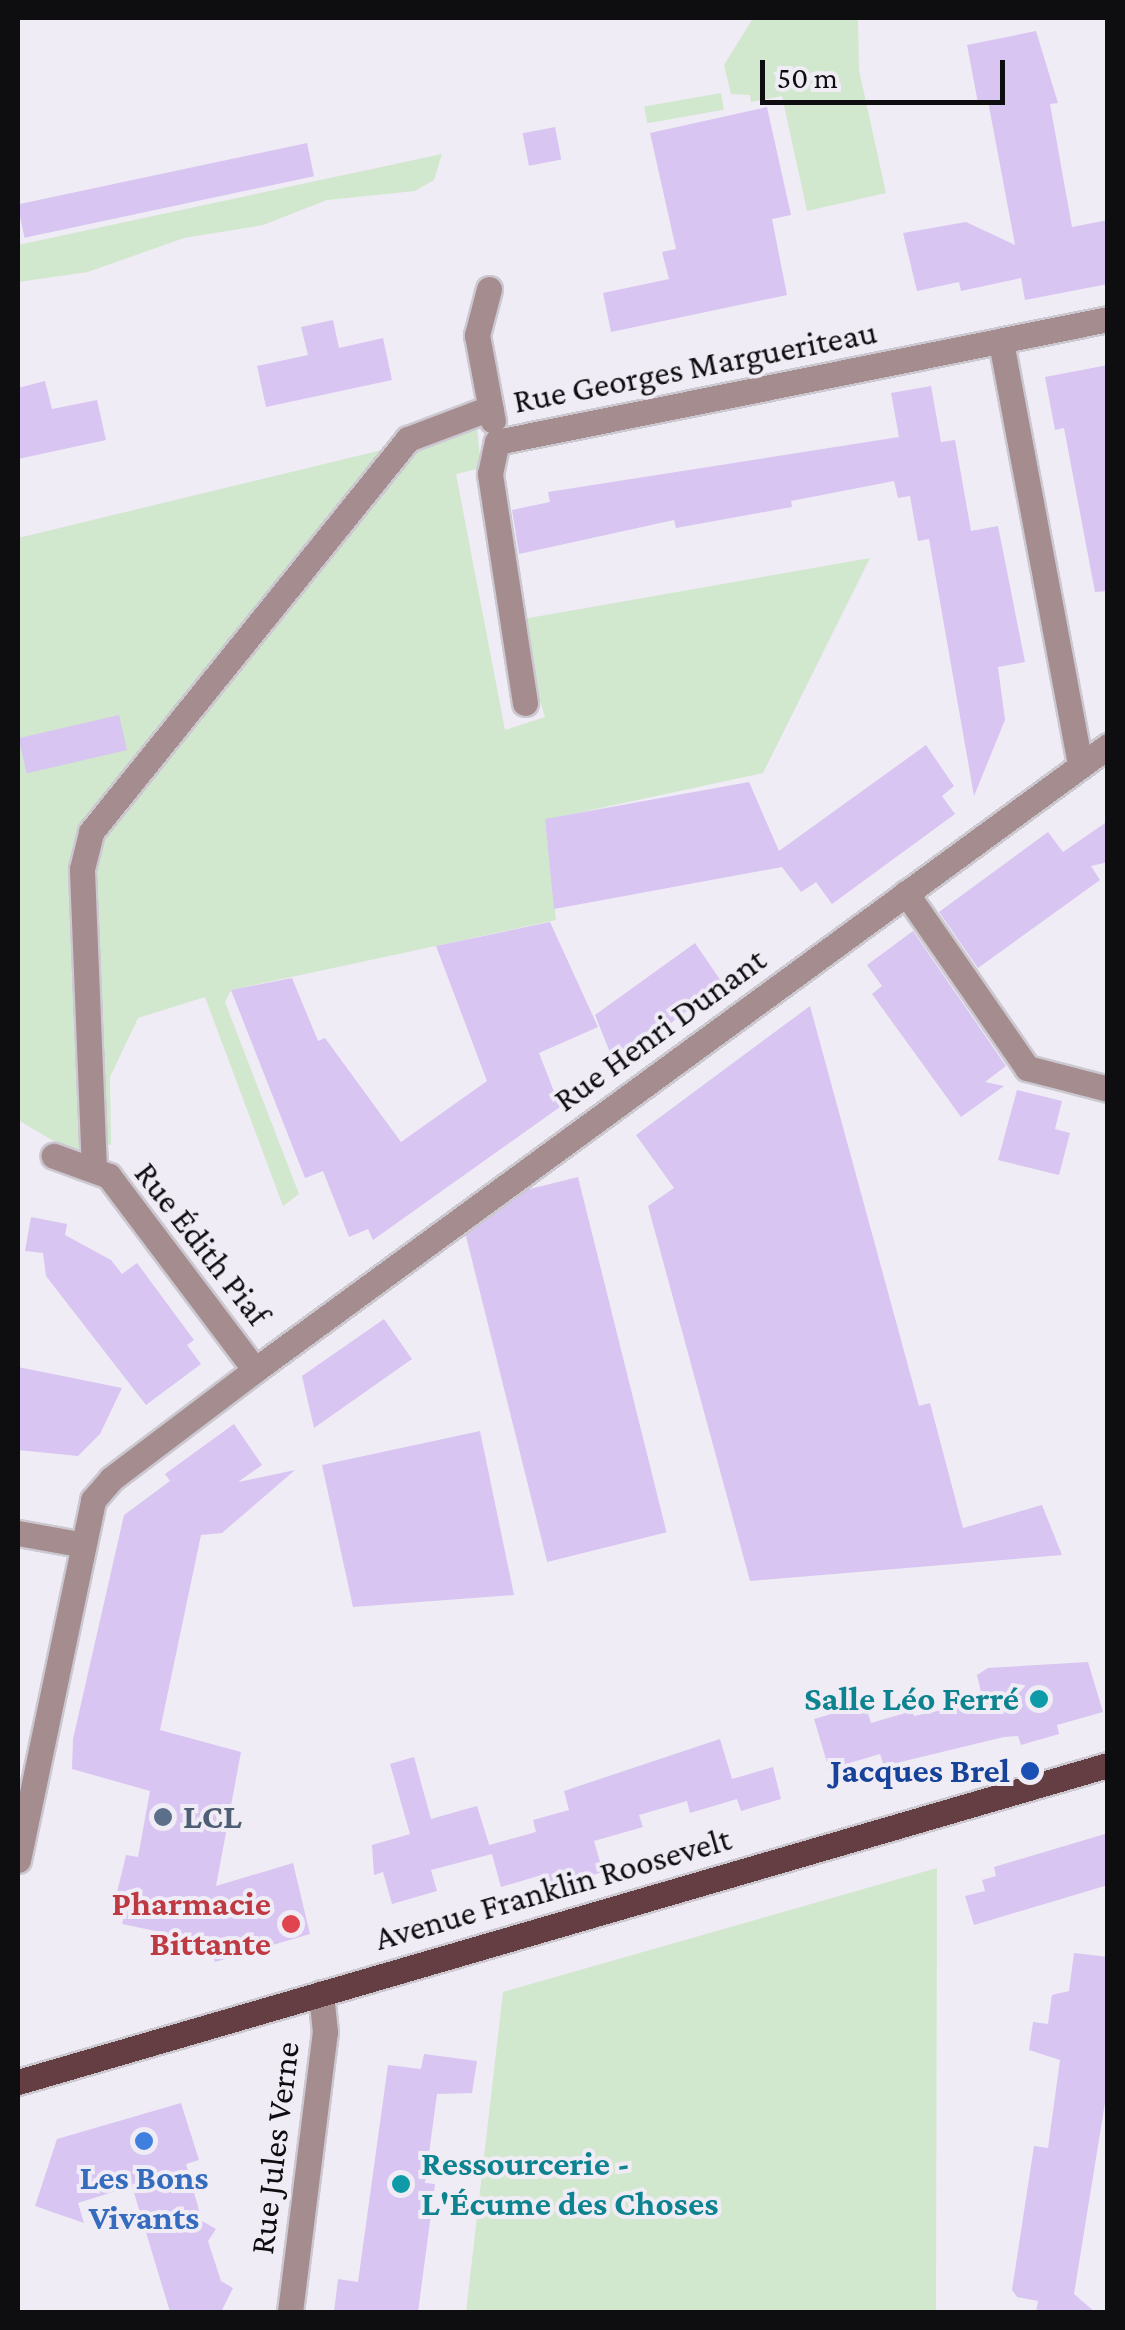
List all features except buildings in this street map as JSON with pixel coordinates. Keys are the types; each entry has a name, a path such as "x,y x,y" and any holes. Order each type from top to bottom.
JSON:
{"main road":[{"name":"Avenue Franklin Roosevelt","path":"18,2082 1108,1765"}],"street":[{"path":"489,290 477,335 496,442"},
{"name":"Rue Georges Margueriteau","path":"525,703 490,474 496,442 1108,319"},
{"path":"1002,342 1080,766"},
{"path":"94,1170 82,869 90,832 408,439 490,408"},
{"name":"Rue Henri Dunant","path":"255,1370 1108,746"},
{"path":"906,892 1026,1068 1108,1089"},
{"name":"Rue Édith Piaf","path":"18,1859 79,1544 93,1500 111,1479 255,1370 109,1176 54,1156"},
{"path":"18,1532 79,1544"},
{"name":"Rue Jules Verne","path":"290,2312 325,2032 321,1993"}],"green space":[{"path":"753,18 858,18 859,70 886,193 807,211 782,96 751,102 750,95 731,94 724,65"},
{"path":"721,93 724,110 647,123 644,107"},
{"path":"442,154 434,180 415,191 327,200 263,225 184,238 88,272 18,282 18,245"},
{"path":"477,427 481,468 456,474 505,730 545,717 530,670 523,619 870,558 763,773 545,820 556,920 231,990 225,1002 299,1194 283,1206 205,997 138,1018 110,1077 111,1145 83,1143 74,1153 18,1120 18,538"},
{"path":"937,1868 936,2312 466,2312 503,1992"}],"place":[{"name":"Salle Léo Ferré","path":"1039,1699"},
{"name":"Jacques Brel","path":"1030,1771"},
{"name":"LCL","path":"163,1817"},
{"name":"Pharmacie Bittante","path":"291,1924"},
{"name":"Les Bons Vivants","path":"144,2141"},
{"name":"Ressourcerie - L'Écume des Choses","path":"401,2184"}]}
